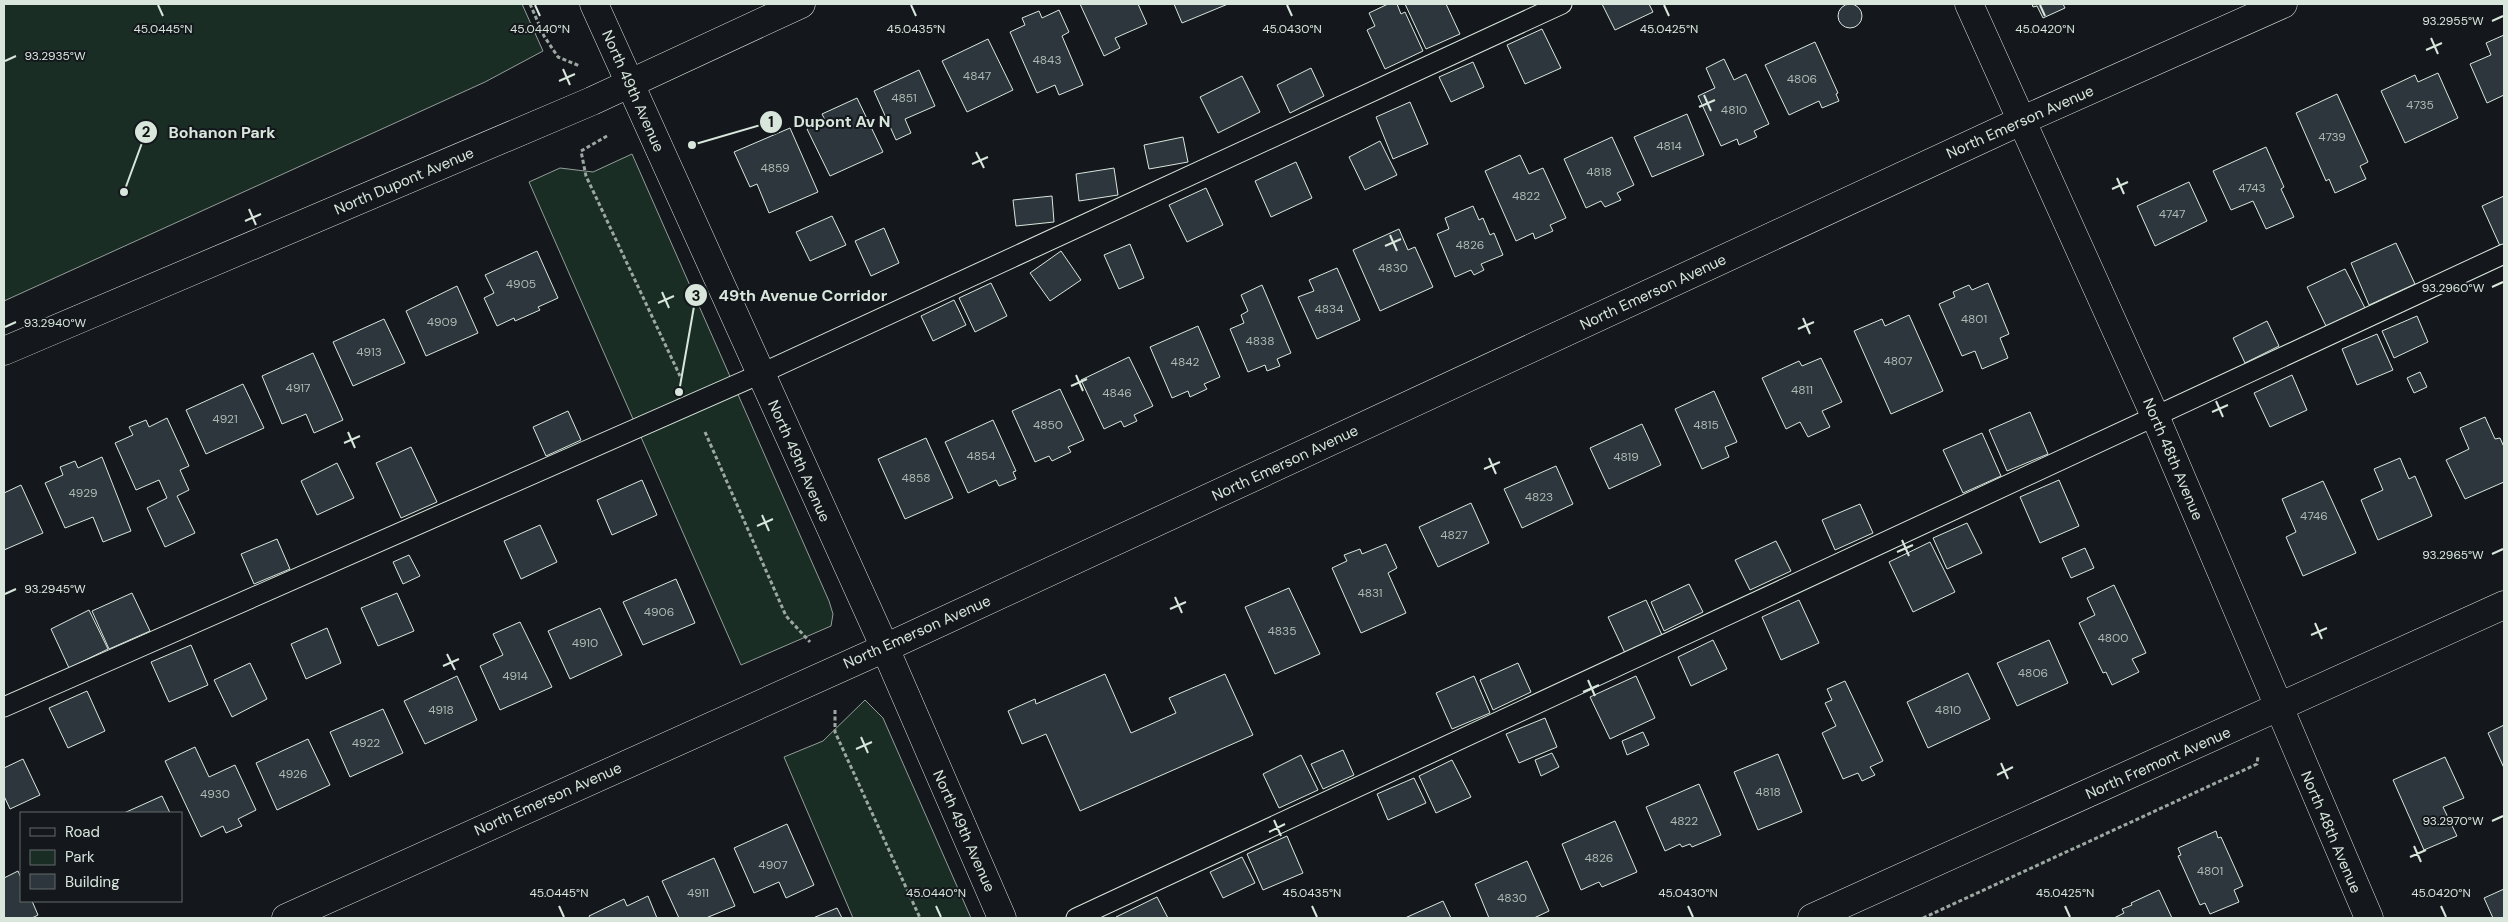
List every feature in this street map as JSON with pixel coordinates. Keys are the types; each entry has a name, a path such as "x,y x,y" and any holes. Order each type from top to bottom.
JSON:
{"street":[{"name":"North 49th Avenue","path":"594,4 885,648 1002,918"},
{"name":"North Dupont Avenue","path":"4,351 630,84 801,4"},
{"name":"North 48th Avenue","path":"1969,4 2155,416 2369,918"},
{"name":"North Emerson Avenue","path":"286,918 885,648 2023,120 2283,4"},
{"name":"North Fremont Avenue","path":"1812,918 2279,709 2504,605"}],"lane":[{"path":"4,707 760,374 1562,4"},
{"path":"1076,918 2504,254"}],"path":[{"path":"530,4 544,36 558,57 583,67"},
{"path":"607,136 582,151 586,176 693,404 786,616 815,648 834,691 835,732 920,918"},
{"path":"1923,918 2257,764 2258,753"}],"green space":[{"path":"4,4 522,4 543,51 485,82 4,301"},
{"path":"632,154 829,601 833,614 831,626 741,665 529,182 560,168 593,172"},
{"path":"865,700 883,718 971,918 853,918 784,757 823,741"}],"building":[{"path":"1080,4 1138,4 1147,24 1115,38 1120,48 1104,56"},
{"path":"1174,4 1228,4 1182,23"},
{"path":"1388,4 1397,4 1401,14 1405,12 1423,51 1385,69 1367,30 1375,26 1369,13"},
{"path":"1405,4 1446,4 1460,34 1426,49"},
{"path":"1602,4 1649,4 1653,12 1615,30"},
{"path":"1850,4 1855,5 1861,11 1861,21 1855,27 1850,28 1845,27 1839,21 1838,16 1839,11 1845,5"},
{"path":"2032,4 2063,4 2065,8 2043,18 2037,6 2033,7"},
{"path":"1059,10 1069,32 1062,36 1083,85 1059,95 1055,85 1037,93 1010,32 1025,25 1022,18 1039,11 1042,18"},
{"path":"1542,29 1561,68 1525,84 1507,45"},
{"path":"2504,35 2504,95 2487,103 2470,64 2491,55 2486,43"},
{"path":"988,39 1013,90 967,112 942,61"},
{"path":"1815,42 1838,93 1836,94 1839,101 1822,108 1819,101 1789,115 1765,65"},
{"path":"1724,59 1734,80 1746,74 1769,124 1754,131 1757,137 1739,145 1737,139 1721,146 1698,96 1715,88 1706,68"},
{"path":"1473,62 1484,87 1451,102 1439,77"},
{"path":"1311,68 1324,96 1290,113 1277,85"},
{"path":"919,70 935,106 905,119 911,133 896,140 874,91"},
{"path":"2438,73 2458,118 2405,143 2381,91 2415,75 2418,82"},
{"path":"1242,76 1260,112 1218,133 1200,97"},
{"path":"2337,94 2368,162 2360,166 2366,179 2335,193 2329,179 2326,181 2296,113"},
{"path":"857,98 883,152 830,176 807,129 825,120 822,114"},
{"path":"1410,102 1428,144 1393,159 1376,117"},
{"path":"1687,114 1704,155 1652,177 1634,137"},
{"path":"790,128 818,192 769,213 757,184 750,187 734,152"},
{"path":"1183,137 1188,162 1149,169 1144,145"},
{"path":"1612,137 1634,185 1617,193 1621,200 1605,207 1601,201 1586,208 1564,159"},
{"path":"1380,141 1397,175 1365,190 1349,157"},
{"path":"2266,147 2284,187 2281,189 2294,217 2266,229 2253,201 2231,210 2213,171"},
{"path":"1520,155 1529,174 1543,168 1566,218 1550,225 1553,231 1535,239 1533,233 1516,241 1485,171"},
{"path":"1296,162 1312,198 1271,217 1255,181"},
{"path":"1114,168 1118,195 1079,201 1076,174"},
{"path":"2189,182 2207,221 2155,246 2137,206"},
{"path":"1206,188 1223,225 1187,242 1169,205"},
{"path":"1052,196 1054,222 1016,226 1013,200"},
{"path":"2504,196 2504,244 2500,246 2482,206"},
{"path":"1473,206 1479,220 1483,218 1490,235 1494,233 1503,255 1481,264 1484,270 1474,275 1471,270 1455,277 1437,234 1449,229 1445,218"},
{"path":"832,216 846,245 810,261 796,232"},
{"path":"884,228 899,263 871,276 855,241"},
{"path":"1399,229 1408,250 1415,247 1433,287 1380,311 1353,250"},
{"path":"2396,243 2415,284 2369,305 2351,263"},
{"path":"1130,244 1144,278 1119,289 1104,255"},
{"path":"537,251 558,298 538,307 540,310 515,321 514,318 497,326 484,298 494,293 485,275"},
{"path":"1061,251 1081,280 1050,301 1030,273"},
{"path":"1337,268 1360,320 1317,339 1298,297 1314,291 1309,280"},
{"path":"2345,269 2365,308 2326,326 2307,287"},
{"path":"991,283 1007,316 975,332 959,298"},
{"path":"1988,283 2009,334 2000,338 2008,358 1982,369 1975,351 1962,356 1939,304 1955,297 1953,292 1969,285 1972,290"},
{"path":"1262,285 1291,353 1277,359 1280,366 1267,371 1265,365 1248,372 1230,329 1244,323 1241,315 1248,311 1241,295"},
{"path":"457,286 478,333 426,356 406,311"},
{"path":"954,300 966,325 933,341 921,316"},
{"path":"1909,315 1943,391 1891,414 1854,331 1882,319 1885,326"},
{"path":"2417,316 2428,342 2394,358 2382,331"},
{"path":"384,319 405,363 353,386 333,342"},
{"path":"2267,321 2279,346 2245,363 2233,338"},
{"path":"1198,326 1220,377 1204,384 1207,389 1190,397 1188,391 1172,398 1150,347"},
{"path":"2377,334 2393,370 2357,385 2342,349"},
{"path":"313,353 343,420 314,433 306,414 282,424 262,376"},
{"path":"1129,357 1153,406 1134,415 1137,421 1124,427 1121,421 1104,429 1081,380"},
{"path":"1821,358 1842,402 1822,411 1830,427 1808,437 1800,422 1786,429 1762,378 1799,361 1802,366"},
{"path":"2420,372 2427,387 2414,393 2407,378"},
{"path":"2292,375 2307,410 2270,427 2254,393"},
{"path":"243,384 264,428 206,454 186,410"},
{"path":"1060,389 1084,440 1068,447 1071,452 1052,461 1049,456 1035,462 1012,411"},
{"path":"1714,391 1737,442 1725,447 1729,457 1702,469 1675,409"},
{"path":"568,411 581,440 546,456 533,427"},
{"path":"2030,412 2048,454 2007,471 1989,430"},
{"path":"2485,417 2495,439 2500,438 2504,447 2504,482 2465,499 2446,460 2469,449 2460,428"},
{"path":"167,418 189,466 180,470 189,490 177,496 195,533 165,547 147,508 167,498 159,480 136,490 115,443 133,435 129,427 146,420 149,427"},
{"path":"993,420 1016,471 1013,472 1016,479 999,486 996,480 968,493 945,442"},
{"path":"1642,424 1661,465 1609,489 1590,448"},
{"path":"1982,433 2001,476 1963,493 1943,450"},
{"path":"926,438 953,498 905,519 878,459"},
{"path":"411,447 437,502 401,518 376,463"},
{"path":"102,457 131,531 103,542 93,517 65,528 45,483 63,475 60,467 75,461 78,468"},
{"path":"2400,458 2409,479 2415,476 2432,516 2378,540 2361,500 2383,490 2374,469"},
{"path":"337,463 354,498 317,515 301,481"},
{"path":"1556,466 1573,504 1522,528 1504,489"},
{"path":"642,480 657,515 612,535 597,500"},
{"path":"2059,480 2079,526 2040,543 2020,497"},
{"path":"2323,481 2356,553 2303,576 2286,537 2296,532 2282,499"},
{"path":"21,485 43,533 4,550 4,493"},
{"path":"1471,503 1489,543 1438,567 1419,527"},
{"path":"1860,504 1873,533 1835,550 1822,520"},
{"path":"1967,523 1982,553 1947,569 1933,538"},
{"path":"540,525 557,562 521,579 504,541"},
{"path":"277,539 290,569 254,584 241,554"},
{"path":"1776,541 1791,571 1750,590 1735,560"},
{"path":"1930,542 1955,592 1913,612 1889,562"},
{"path":"1386,544 1397,568 1388,573 1406,613 1361,633 1332,568 1347,561 1344,555 1360,549 1362,554"},
{"path":"2085,548 2094,568 2071,578 2062,558"},
{"path":"409,555 420,576 403,584 393,562"},
{"path":"676,579 695,623 643,645 623,602"},
{"path":"1689,584 1703,612 1664,631 1651,602"},
{"path":"2114,585 2146,653 2132,659 2139,672 2112,685 2106,672 2103,673 2079,623 2095,615 2087,598"},
{"path":"1289,588 1320,654 1275,674 1245,607"},
{"path":"132,593 150,631 109,649 92,611"},
{"path":"397,593 414,631 378,646 361,608"},
{"path":"1646,600 1662,635 1625,653 1608,617"},
{"path":"1799,600 1819,643 1781,660 1762,617"},
{"path":"600,608 622,655 570,679 548,631"},
{"path":"89,610 108,649 69,668 51,629"},
{"path":"520,622 552,687 500,710 480,666 503,655 493,634"},
{"path":"327,628 341,663 306,679 291,644"},
{"path":"1713,640 1727,669 1691,686 1678,657"},
{"path":"2049,640 2068,683 2017,706 1997,663"},
{"path":"191,645 208,685 169,702 151,662"},
{"path":"250,663 267,699 232,717 214,680"},
{"path":"1518,663 1531,692 1493,710 1480,680"},
{"path":"1968,673 1990,719 1928,748 1907,702"},
{"path":"1105,674 1131,733 1176,713 1169,698 1225,674 1253,735 1080,811 1046,734 1022,744 1008,711 1035,699 1036,704"},
{"path":"457,676 477,720 425,744 404,701"},
{"path":"1474,676 1490,713 1452,729 1436,693"},
{"path":"1636,676 1655,718 1610,739 1590,697"},
{"path":"1845,681 1883,761 1870,767 1875,775 1862,781 1858,773 1843,779 1822,733 1836,726 1825,703 1832,700 1827,689"},
{"path":"87,691 105,731 68,748 49,708"},
{"path":"383,709 403,753 350,777 330,732"},
{"path":"1545,718 1557,747 1519,763 1506,734"},
{"path":"2504,725 2504,768 2488,733"},
{"path":"1643,732 1649,745 1627,755 1622,741"},
{"path":"308,739 330,785 277,810 256,763"},
{"path":"195,747 209,777 235,765 256,810 238,819 242,826 226,833 223,826 201,837 165,761"},
{"path":"1343,750 1354,775 1323,789 1311,764"},
{"path":"1552,753 1559,767 1541,776 1535,760"},
{"path":"1778,754 1802,812 1758,830 1734,772"},
{"path":"1301,755 1318,790 1279,808 1263,774"},
{"path":"2445,757 2464,798 2443,807 2457,836 2424,850 2393,780"},
{"path":"23,759 40,795 10,809 4,796 4,768"},
{"path":"1452,760 1471,797 1436,813 1419,776"},
{"path":"1414,778 1426,803 1388,820 1377,794"},
{"path":"1699,784 1721,835 1692,847 1690,844 1682,847 1680,844 1665,851 1646,807"},
{"path":"162,796 170,812 126,812"},
{"path":"1615,821 1637,872 1602,887 1599,882 1581,890 1562,844"},
{"path":"787,824 814,885 786,898 779,882 754,893 734,848"},
{"path":"2216,831 2218,838 2221,837 2243,886 2234,890 2239,902 2210,914 2205,903 2200,905 2178,856 2181,855 2178,848"},
{"path":"1287,836 1303,873 1263,890 1247,854"},
{"path":"1242,857 1255,883 1223,898 1210,872"},
{"path":"714,858 735,906 706,918 679,918 662,881"},
{"path":"1527,861 1549,911 1534,918 1489,918 1475,884"},
{"path":"18,871 20,876 20,902 32,902 38,915 32,918 4,918 4,878"},
{"path":"2504,889 2504,918 2493,918 2484,898"},
{"path":"2159,890 2172,918 2114,918 2124,913 2122,909 2132,905 2131,903"},
{"path":"648,896 657,918 590,918 589,916 624,899 627,906"},
{"path":"1157,897 1168,918 1116,917"},
{"path":"1443,901 1451,918 1405,918"},
{"path":"837,908 842,918 813,918"}],"place":[{"name":"Dupont Av N","path":"692,145"},
{"name":"Bohanon Park","path":"124,192"},
{"name":"49th Avenue Corridor","path":"679,392"}]}
